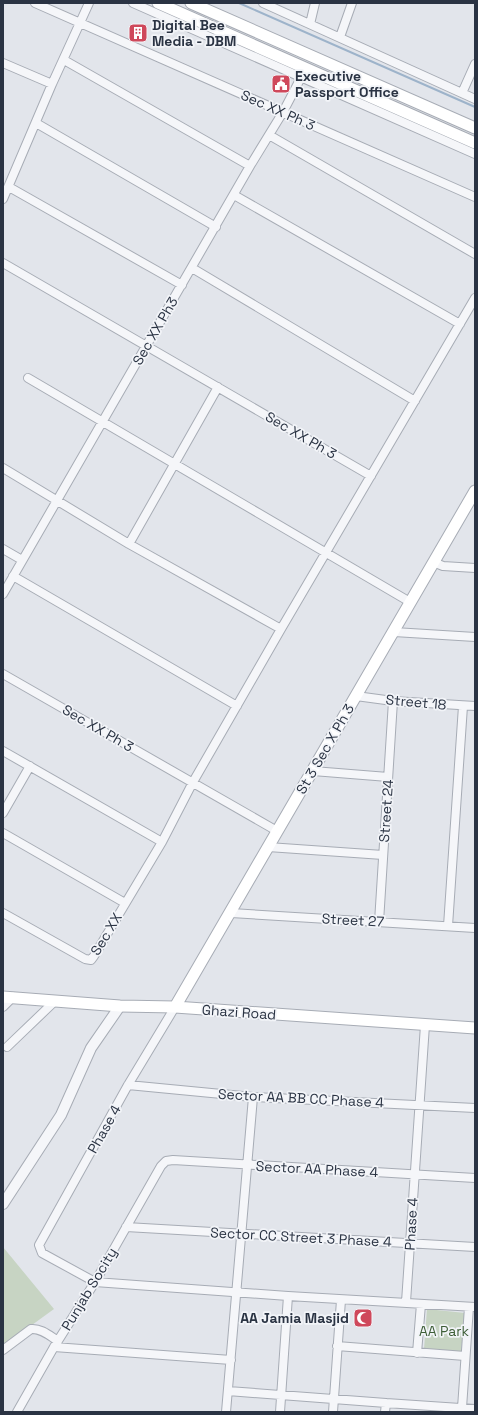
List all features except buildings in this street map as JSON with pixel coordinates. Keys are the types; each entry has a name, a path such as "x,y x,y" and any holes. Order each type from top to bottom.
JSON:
{"main road":[{"path":"158,3 223,31 303,73 475,143"},
{"path":"192,3 475,128"},
{"path":"223,31 229,19"},
{"name":"St 3 Sec X Ph 3","path":"175,1007 474,494"},
{"name":"Ghazi Road","path":"8,997 120,1006 175,1007 475,1028"}],"street":[{"name":"Sec XX Ph 3","path":"35,3 475,197"},
{"path":"3,199 52,84 89,3"},
{"path":"133,3 303,73 475,154"},
{"path":"263,3 475,99"},
{"path":"310,24 315,3"},
{"path":"340,37 352,3"},
{"path":"64,60 250,166"},
{"path":"3,63 52,84"},
{"path":"462,93 475,64"},
{"name":"Sec XX Ph3","path":"3,594 250,166 283,112 303,73"},
{"path":"36,123 216,227"},
{"name":"Sec XX Ph 3","path":"269,134 475,254"},
{"path":"9,186 182,285"},
{"path":"234,195 460,324"},
{"name":"Sec XX Ph 3","path":"3,263 371,476"},
{"path":"192,268 415,401"},
{"path":"124,903 162,842 193,782 281,629 475,298"},
{"path":"28,378 410,602"},
{"path":"129,544 218,387"},
{"path":"3,468 129,544 281,629"},
{"path":"3,549 22,560"},
{"path":"433,562 443,566 475,568"},
{"path":"13,576 237,706"},
{"path":"394,632 475,637"},
{"name":"Sec XX Ph 3","path":"3,674 277,831"},
{"name":"Street 18","path":"356,696 393,701 475,706"},
{"name":"Street 24","path":"379,922 393,701"},
{"path":"448,926 463,706"},
{"path":"3,751 162,842"},
{"path":"4,808 30,766"},
{"path":"313,771 388,776"},
{"name":"Sec XX","path":"3,833 124,903 91,960 85,959 3,913"},
{"path":"268,847 383,855"},
{"name":"Street 27","path":"231,912 475,928"},
{"path":"3,1008 8,997"},
{"path":"7,1047 55,1001"},
{"path":"3,1204 61,1115 91,1048 120,1006"},
{"name":"Phase 4","path":"94,1282 42,1253 39,1245 128,1085 175,1007"},
{"name":"Phase 4","path":"406,1302 425,1025"},
{"name":"Sector AA BB CC Phase 4","path":"128,1085 253,1097 419,1104 475,1108"},
{"path":"226,1412 253,1097"},
{"name":"Sector AA Phase 4","path":"161,1166 166,1161 173,1160 475,1178"},
{"name":"Punjab Socity","path":"18,1411 161,1166"},
{"name":"Sector CC Street 3 Phase 4","path":"126,1227 475,1246"},
{"path":"94,1282 342,1300 406,1302 472,1307 465,1356 462,1408"},
{"path":"280,1412 288,1296"},
{"path":"333,1412 337,1346 342,1300"},
{"path":"417,1353 421,1304"},
{"path":"3,1350 31,1329 35,1329 40,1330 56,1344 231,1360"},
{"path":"337,1346 465,1356"},
{"path":"228,1391 334,1400 385,1408 475,1409"}],"green space":[{"path":"3,1247 54,1309 3,1346"},
{"name":"AA Park","path":"427,1309 465,1313 461,1352 424,1349"}],"waterway":[{"path":"239,3 475,107"}],"place":[{"name":"Digital Bee Media - DBM","path":"138,33"},
{"name":"Executive Passport Office","path":"281,84"},
{"name":"AA Jamia Masjid","path":"363,1318"}]}
